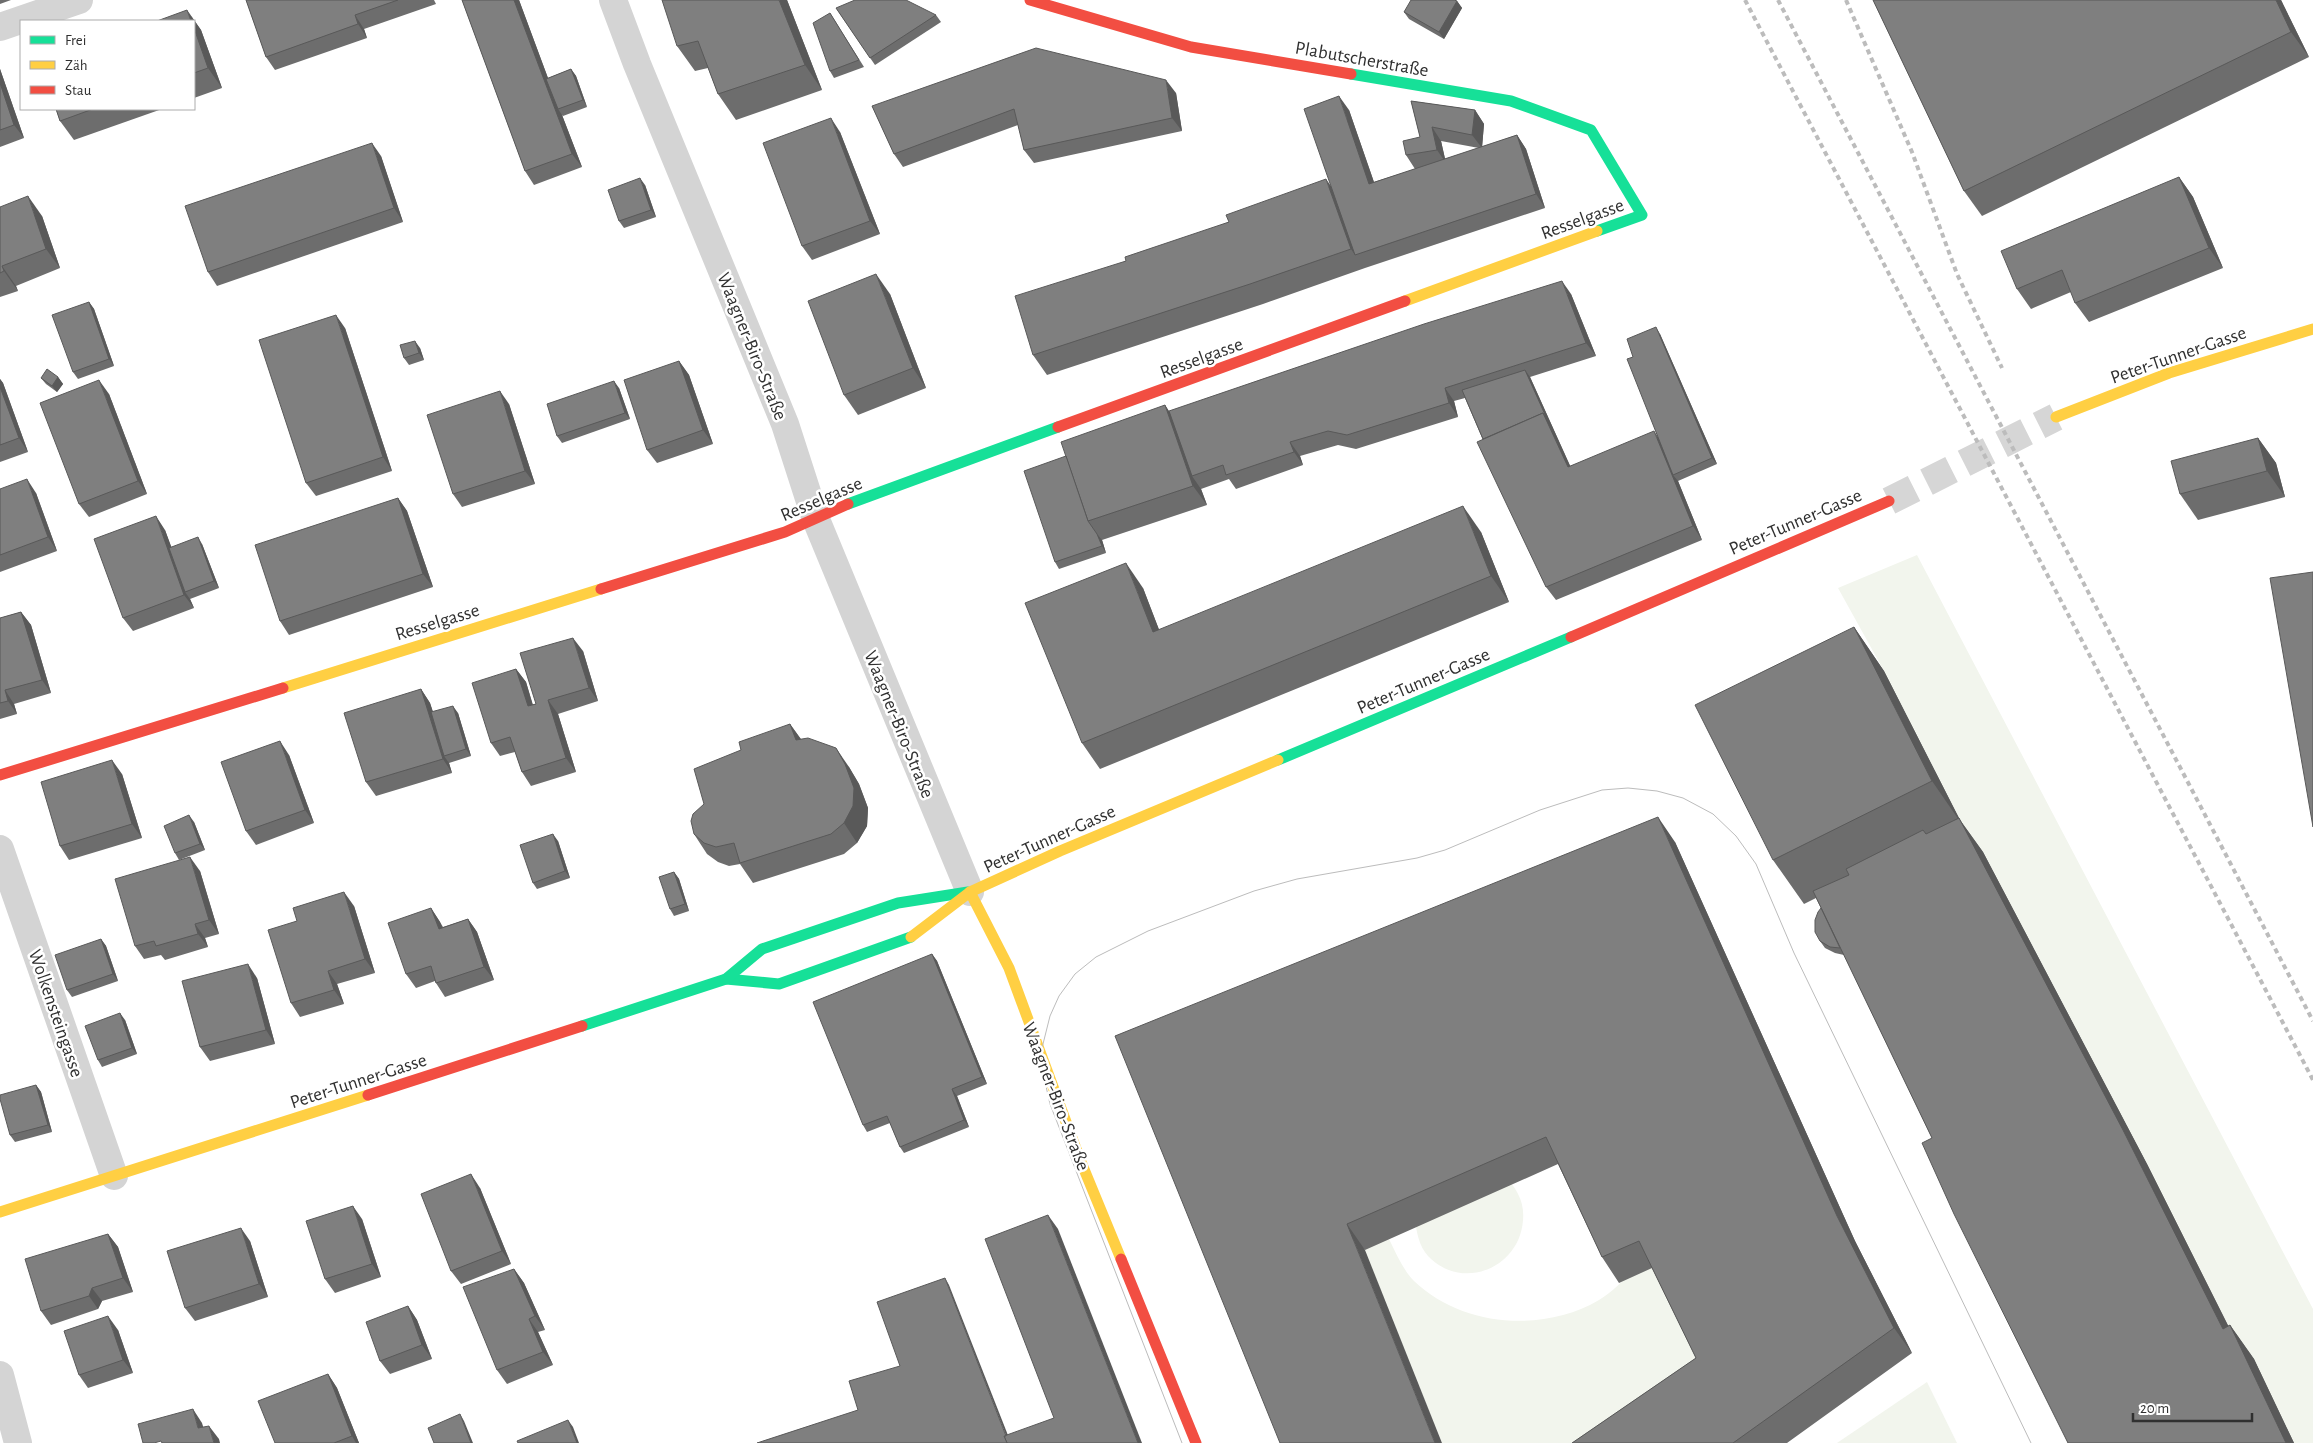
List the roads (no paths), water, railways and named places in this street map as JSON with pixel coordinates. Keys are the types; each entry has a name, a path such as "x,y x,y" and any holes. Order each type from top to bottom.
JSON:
{"street":[{"path":"23,20 79,0"},
{"name":"Waagner-Biro-Straße","path":"614,0 637,64 785,424 815,516 970,892 1009,968 1079,1157 1196,1443"},
{"name":"Plabutscherstraße","path":"1030,0 1191,47 1520,104 1591,130 1642,215"},
{"path":"0,28 20,21"},
{"name":"Resselgasse","path":"0,775 785,532 815,516 1642,215"},
{"name":"Peter-Tunner-Gasse","path":"2056,417 2169,373 2313,328"},
{"name":"Peter-Tunner-Gasse","path":"726,978 779,984 910,938 970,892 1205,789 1328,740 1889,501"},
{"name":"Wolkensteingasse","path":"0,849 114,1176"},
{"name":"Peter-Tunner-Gasse","path":"0,1212 537,1041 726,978 762,949 898,903 970,892"},
{"path":"0,1375 18,1443"}],"tunnel":[{"path":"1889,501 2056,417"}],"tram line":[{"path":"1182,1443 1050,1104 1041,1064 1041,1052 1050,1016 1059,996 1075,974 1096,957 1148,931 1254,891 1297,879 1417,858 1445,850 1540,810 1602,790 1628,788 1657,791 1683,798 1713,814 1736,836 1756,864 1794,953 2031,1443"}],"railway":[{"path":"1745,0 2313,1080"},
{"path":"1778,0 2313,1021"},
{"path":"1846,0 1912,152 1957,274 2002,368"}]}
